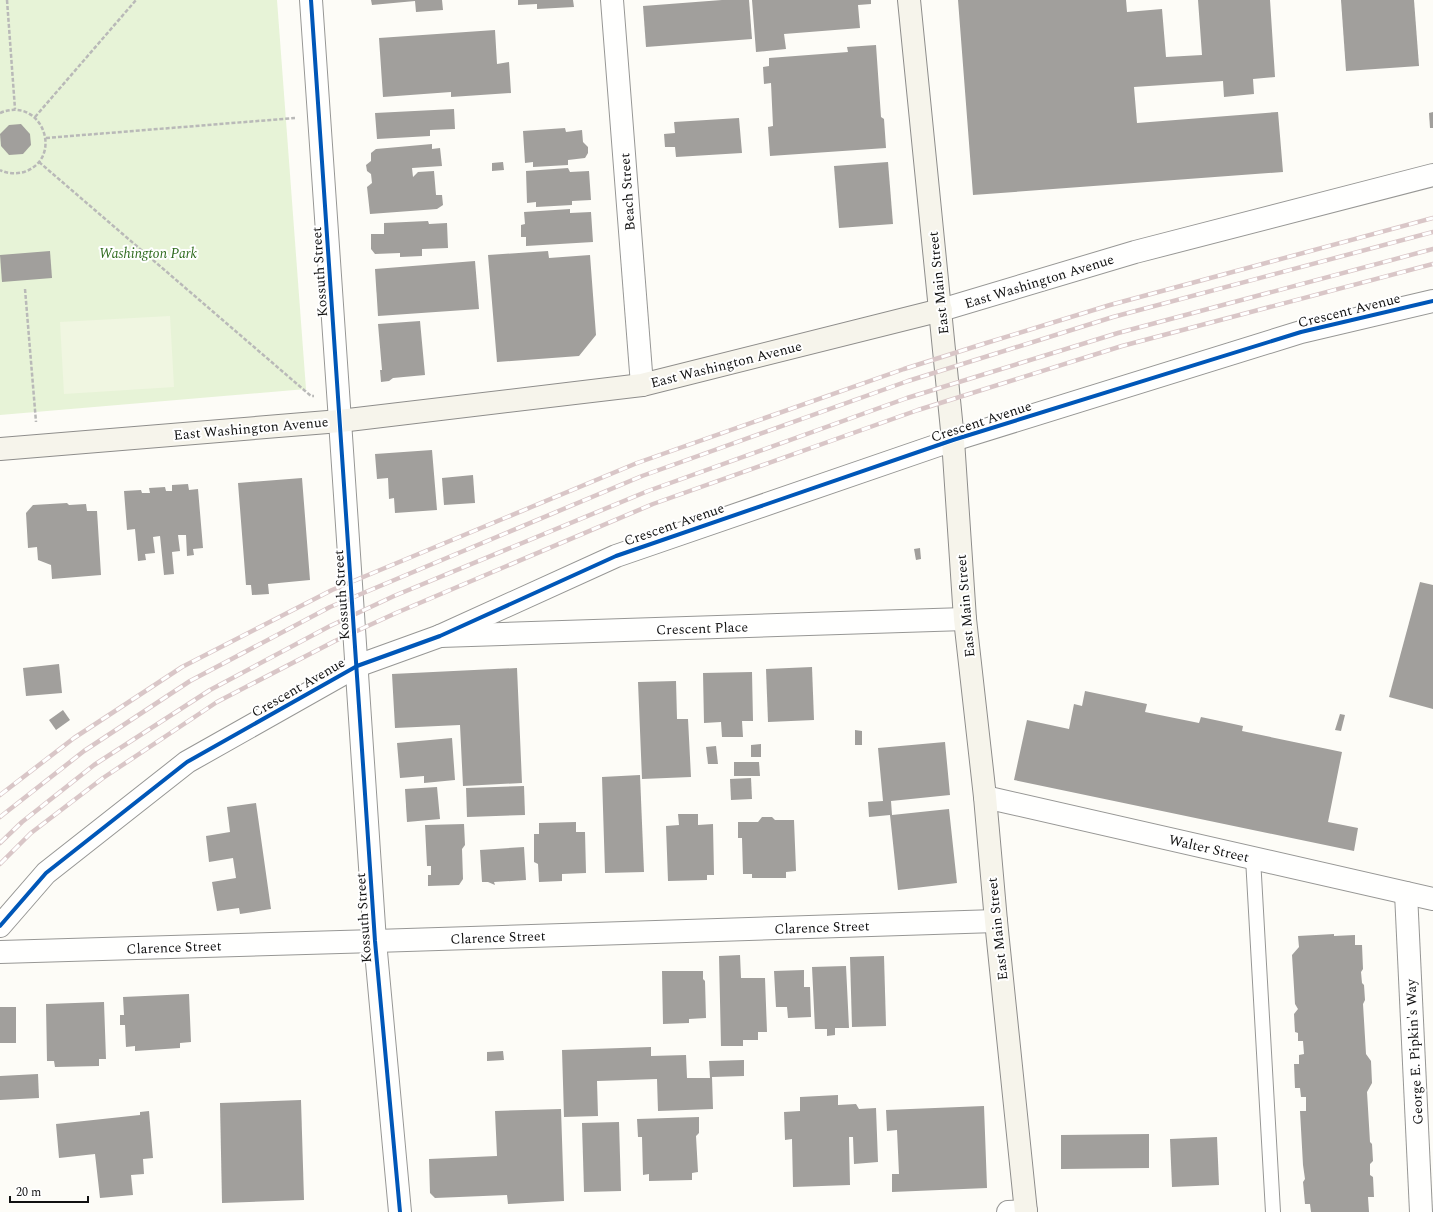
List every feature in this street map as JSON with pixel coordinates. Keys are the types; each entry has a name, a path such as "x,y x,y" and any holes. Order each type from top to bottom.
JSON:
{"main road":[{"name":"East Main Street","path":"909,0 953,440 964,619 985,797 1020,1212"},
{"name":"East Washington Avenue","path":"0,448 340,421 642,385 941,310"}],"street":[{"name":"Kossuth Street","path":"311,0 375,942 400,1212"},
{"name":"Beach Street","path":"612,0 642,385"},
{"name":"East Washington Avenue","path":"941,310 1135,252 1433,175"},
{"name":"Crescent Avenue","path":"0,926 46,873 187,762 357,666 440,636 616,556 953,440 1301,332 1433,301"},
{"name":"Crescent Place","path":"440,636 964,619"},
{"name":"Walter Street","path":"985,797 1433,899"},
{"name":"George E. Pipkin's Way","path":"1406,893 1422,1212"},
{"name":"Clarence Street","path":"0,952 375,942 996,921"}],"lane":[{"path":"1253,858 1273,1212"}],"path":[{"path":"7,0 15,109"},
{"path":"35,117 136,0"},
{"path":"0,113 15,109 25,111 35,117 42,126 46,138 45,150 39,162 29,170 17,174 5,173 0,170"},
{"path":"46,138 319,116"},
{"path":"39,162 311,396 338,393"},
{"path":"25,289 38,446"}],"green space":[{"name":"Washington Park","path":"0,0 277,0 306,389 0,415"},
{"path":"170,316 174,387 64,394 60,322"}],"building":[{"path":"371,0 442,0 443,10 416,12 415,1 372,5"},
{"path":"518,0 573,0 574,7 537,9 537,4 518,5"},
{"path":"722,0 749,0 752,39 646,47 643,6"},
{"path":"752,0 871,0 871,4 858,5 860,28 784,34 786,49 756,52"},
{"path":"958,0 1126,0 1127,12 1162,9 1166,57 1202,55 1198,0 1270,0 1275,77 1253,79 1254,94 1224,97 1223,81 1134,87 1137,123 1278,112 1283,172 973,195"},
{"path":"1341,0 1414,0 1419,66 1346,71"},
{"path":"495,30 497,64 509,62 511,93 451,97 451,92 383,97 379,38"},
{"path":"876,45 881,117 884,119 886,148 770,156 768,127 773,126 771,83 764,84 763,67 769,66 769,58 848,52 847,47"},
{"path":"454,109 455,129 430,130 430,136 377,139 375,113"},
{"path":"1433,112 1433,128 1430,128 1429,113"},
{"path":"739,118 742,153 676,157 675,147 665,147 664,134 675,133 674,122"},
{"path":"21,124 30,134 31,145 23,154 9,155 1,146 0,134 9,125"},
{"path":"565,128 566,132 582,130 583,142 588,147 588,153 585,158 568,160 568,165 533,167 533,162 525,163 523,131"},
{"path":"432,144 432,149 440,148 442,166 412,168 413,177 418,172 434,171 436,195 442,195 443,205 437,209 370,214 367,187 372,183 371,174 367,171 366,165 371,161 371,153 376,149"},
{"path":"503,162 504,170 492,171 492,163"},
{"path":"888,162 893,224 839,228 834,166"},
{"path":"568,168 570,172 589,171 591,200 572,201 572,205 536,207 536,202 527,203 526,171"},
{"path":"570,209 570,213 591,212 593,242 526,246 526,237 521,237 521,225 525,224 524,212"},
{"path":"428,221 429,224 447,223 448,248 422,249 422,256 400,257 400,253 375,254 371,249 371,234 384,234 384,223"},
{"path":"50,251 52,278 2,282 0,255"},
{"path":"548,251 549,258 590,255 596,335 579,356 497,362 488,255"},
{"path":"475,261 479,309 378,316 375,269"},
{"path":"420,321 425,375 393,378 389,381 381,382 380,370 382,370 378,324"},
{"path":"432,450 437,510 395,513 394,498 389,499 388,478 377,479 375,454"},
{"path":"473,475 475,503 444,505 442,478"},
{"path":"302,478 310,580 268,584 269,594 252,595 251,585 246,585 238,483"},
{"path":"188,484 189,490 198,489 203,548 193,549 194,555 187,556 186,535 178,535 180,551 172,552 174,574 164,575 160,536 153,537 155,553 145,554 146,560 138,561 135,529 127,530 124,491 141,490 142,493 150,493 149,488 165,487 166,491 172,491 172,485"},
{"path":"67,503 69,505 86,504 87,511 97,511 101,575 52,579 51,565 38,560 37,547 28,548 26,513 33,505"},
{"path":"920,548 921,559 916,560 914,549"},
{"path":"1420,582 1433,585 1433,709 1389,697"},
{"path":"59,664 62,693 26,696 23,668"},
{"path":"812,667 814,720 768,722 766,669"},
{"path":"517,668 522,783 463,786 460,725 395,728 392,674"},
{"path":"752,672 753,721 742,721 743,737 722,737 721,722 704,723 703,673"},
{"path":"676,681 677,719 688,719 691,777 642,779 638,682"},
{"path":"1085,691 1147,704 1145,712 1199,723 1201,717 1243,726 1242,731 1342,752 1328,822 1358,828 1354,851 1014,780 1027,720 1069,729 1074,704 1082,706"},
{"path":"63,710 70,720 56,730 49,720"},
{"path":"1340,714 1345,715 1341,731 1335,730"},
{"path":"855,730 862,731 862,745 855,745"},
{"path":"452,738 455,780 424,783 424,776 400,778 397,743"},
{"path":"945,742 950,795 891,801 892,815 949,809 957,883 898,890 890,815 869,817 868,802 883,801 878,748"},
{"path":"761,744 761,757 751,757 751,745"},
{"path":"716,746 718,764 708,764 706,747"},
{"path":"734,762 759,762 760,776 734,776"},
{"path":"640,775 644,872 605,873 602,777"},
{"path":"751,778 752,799 731,800 730,779"},
{"path":"524,786 525,815 467,817 466,788"},
{"path":"437,787 440,819 407,822 405,789"},
{"path":"256,803 271,909 240,914 239,908 217,911 212,882 236,878 233,858 209,862 206,836 230,832 227,807"},
{"path":"678,814 698,814 698,825 713,824 714,875 707,875 707,880 668,881 666,826 679,825"},
{"path":"762,817 772,817 775,820 794,820 796,871 786,872 786,878 752,878 752,874 743,874 742,838 738,838 738,822 758,822"},
{"path":"576,822 576,832 585,832 586,873 562,874 562,881 539,882 538,864 534,862 534,834 539,834 539,823"},
{"path":"464,824 465,845 462,849 463,879 459,885 428,886 428,875 431,875 431,866 427,866 425,825"},
{"path":"524,847 526,880 494,882 495,885 488,882 482,882 480,850"},
{"path":"1334,934 1334,936 1355,935 1355,945 1362,945 1363,969 1361,972 1365,1000 1363,1004 1366,1054 1371,1061 1372,1083 1367,1092 1370,1142 1372,1144 1373,1161 1370,1164 1370,1175 1373,1177 1374,1197 1368,1197 1369,1212 1311,1212 1310,1204 1305,1204 1303,1182 1305,1179 1300,1111 1306,1111 1306,1097 1301,1097 1300,1088 1295,1088 1294,1064 1299,1064 1299,1055 1304,1054 1303,1041 1298,1041 1298,1033 1295,1032 1294,1014 1298,1009 1295,1004 1292,955 1299,947 1298,936"},
{"path":"740,955 741,978 765,978 767,1032 758,1032 758,1040 743,1040 743,1046 721,1046 719,956"},
{"path":"884,956 886,1026 852,1027 850,957"},
{"path":"846,966 849,1028 835,1028 835,1035 827,1036 827,1029 815,1029 812,967"},
{"path":"804,970 804,987 810,987 811,1017 788,1018 787,1007 776,1007 774,971"},
{"path":"662,971 703,971 703,979 705,981 706,1018 689,1019 689,1023 663,1024"},
{"path":"189,994 191,1042 180,1043 180,1048 135,1051 135,1046 126,1047 125,1025 120,1025 120,1015 124,1015 123,997"},
{"path":"104,1002 106,1059 99,1059 99,1066 55,1067 54,1061 47,1061 46,1004"},
{"path":"0,1007 16,1007 16,1043 0,1043"},
{"path":"651,1047 651,1056 686,1055 687,1078 710,1078 709,1061 744,1060 744,1076 712,1077 713,1109 658,1111 657,1079 597,1081 598,1116 564,1117 562,1050"},
{"path":"503,1051 504,1060 487,1061 487,1052"},
{"path":"38,1074 39,1098 0,1100 0,1076"},
{"path":"838,1095 838,1105 856,1104 859,1109 876,1108 878,1162 854,1164 853,1137 849,1137 850,1185 793,1187 792,1139 785,1140 784,1112 800,1111 800,1097"},
{"path":"301,1100 304,1200 222,1203 220,1103"},
{"path":"984,1106 987,1188 892,1192 892,1174 899,1174 897,1130 887,1131 886,1110"},
{"path":"561,1109 564,1201 508,1204 507,1195 435,1198 430,1193 429,1159 497,1156 495,1111"},
{"path":"149,1111 153,1158 143,1159 144,1174 131,1175 133,1195 100,1198 95,1154 59,1158 56,1124 140,1115 140,1112"},
{"path":"699,1117 699,1133 696,1136 698,1172 692,1173 692,1180 649,1181 649,1174 643,1175 642,1137 638,1137 637,1119"},
{"path":"619,1122 621,1191 584,1192 582,1123"},
{"path":"1149,1134 1149,1168 1061,1169 1061,1135"},
{"path":"1217,1137 1219,1185 1172,1187 1170,1139"}],"railway":[{"path":"0,795 74,738 182,667 332,590 637,463 904,369 983,344 1110,305 1433,218"},
{"path":"0,817 84,751 190,681 330,607 642,476 908,381 1113,317 1433,232"},
{"path":"0,843 22,822 94,765 210,690 330,626 394,596 648,491 907,398 1118,333 1433,249"},
{"path":"0,864 31,833 103,778 217,702 335,641 396,613 653,504 918,410 1122,346 1433,264"}],"cycle path":[{"path":"311,0 375,941 400,1212"},
{"path":"0,926 46,873 187,762 357,666 440,636 616,556 953,440 1301,332 1433,301"}]}
